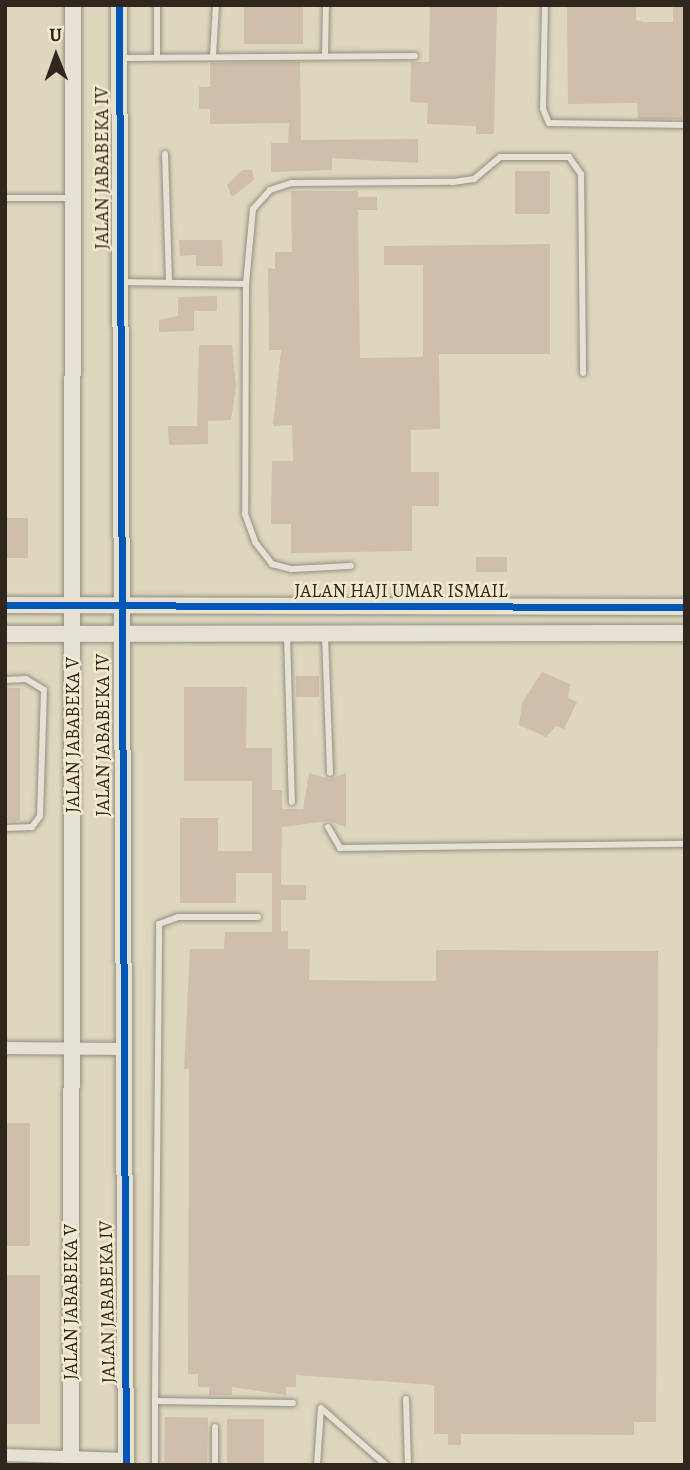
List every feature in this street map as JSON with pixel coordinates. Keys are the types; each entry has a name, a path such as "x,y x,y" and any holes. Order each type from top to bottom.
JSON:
{"street":[{"name":"JALAN JABABEKA V","path":"71,1460 75,635 73,5"},
{"name":"JALAN JABABEKA IV","path":"119,5 119,637 126,1462"},
{"name":"JALAN HAJI UMAR ISMAIL","path":"5,605 119,609 685,607"},
{"path":"5,634 119,637 685,633"},
{"path":"5,1048 121,1049"},
{"path":"5,1455 126,1462"}],"lane":[{"path":"157,5 157,56"},
{"path":"214,55 216,5"},
{"path":"325,56 326,5"},
{"path":"545,5 543,109 549,123 685,125"},
{"path":"119,58 214,55 415,56"},
{"path":"165,154 169,281"},
{"path":"351,566 291,569 272,564 255,542 245,514 246,284 253,209 270,190 291,183 453,182 474,179 500,157 569,157 581,174 583,373"},
{"path":"5,198 74,198"},
{"path":"119,282 246,284"},
{"path":"325,635 330,774"},
{"path":"288,636 292,802"},
{"path":"5,680 26,679 44,690 40,816 32,827 5,828"},
{"path":"328,827 340,848 685,844"},
{"path":"155,1465 159,924 178,917 258,917"},
{"path":"406,1399 408,1465"},
{"path":"155,1401 293,1403"},
{"path":"317,1465 321,1408 386,1465"},
{"path":"215,1427 215,1465"}],"building":[{"path":"244,5 303,5 303,44 244,44"},
{"path":"430,5 497,5 494,134 476,134 476,126 427,124 428,103 410,102 411,62 429,62"},
{"path":"567,5 636,5 636,20 673,22 673,5 685,5 685,119 638,119 637,103 568,104"},
{"path":"300,62 301,140 418,139 418,163 332,158 332,170 271,172 271,143 288,143 289,123 210,124 210,109 199,109 199,87 210,87 210,63"},
{"path":"242,170 252,170 254,180 232,197 227,185"},
{"path":"515,171 550,171 550,214 515,214"},
{"path":"291,191 358,191 358,197 377,197 377,210 358,210 360,358 423,357 423,265 384,265 384,246 550,244 550,354 439,354 440,429 411,430 411,472 439,472 439,506 412,506 412,551 291,553 291,524 271,524 272,461 293,461 292,425 273,426 281,350 269,350 268,268 275,269 275,252 292,252"},
{"path":"179,240 222,240 223,266 196,266 196,255 180,256"},
{"path":"217,296 217,311 194,311 194,331 159,332 159,320 178,316 178,297"},
{"path":"199,345 232,345 236,387 231,420 208,421 208,444 169,445 168,426 197,426"},
{"path":"5,518 28,518 28,558 5,558"},
{"path":"476,557 507,557 507,572 476,572"},
{"path":"542,672 570,684 568,698 577,702 564,729 556,726 546,737 519,725 522,703"},
{"path":"296,676 319,676 319,697 296,697"},
{"path":"184,687 247,687 246,748 272,748 272,790 282,790 282,809 303,809 309,773 330,779 346,773 346,827 329,821 282,827 281,885 306,885 306,900 281,900 281,931 288,931 288,949 310,949 309,980 436,981 436,950 658,951 656,1422 634,1422 634,1435 461,1434 461,1445 448,1445 448,1434 434,1434 434,1385 296,1375 296,1387 286,1387 286,1395 232,1387 232,1395 209,1395 209,1387 198,1387 198,1374 188,1374 189,1069 184,1069 190,949 224,949 225,932 272,932 272,873 236,873 236,903 180,903 180,818 218,818 218,851 252,851 252,781 184,781"},
{"path":"5,688 20,688 20,821 5,821"},
{"path":"5,1123 30,1123 30,1246 5,1246"},
{"path":"5,1275 40,1275 40,1424 5,1424"},
{"path":"165,1417 208,1418 207,1465 164,1465"},
{"path":"227,1419 264,1419 264,1463 227,1463"}],"cycle path":[{"path":"119,5 126,1465"},
{"path":"5,605 685,607"}]}
